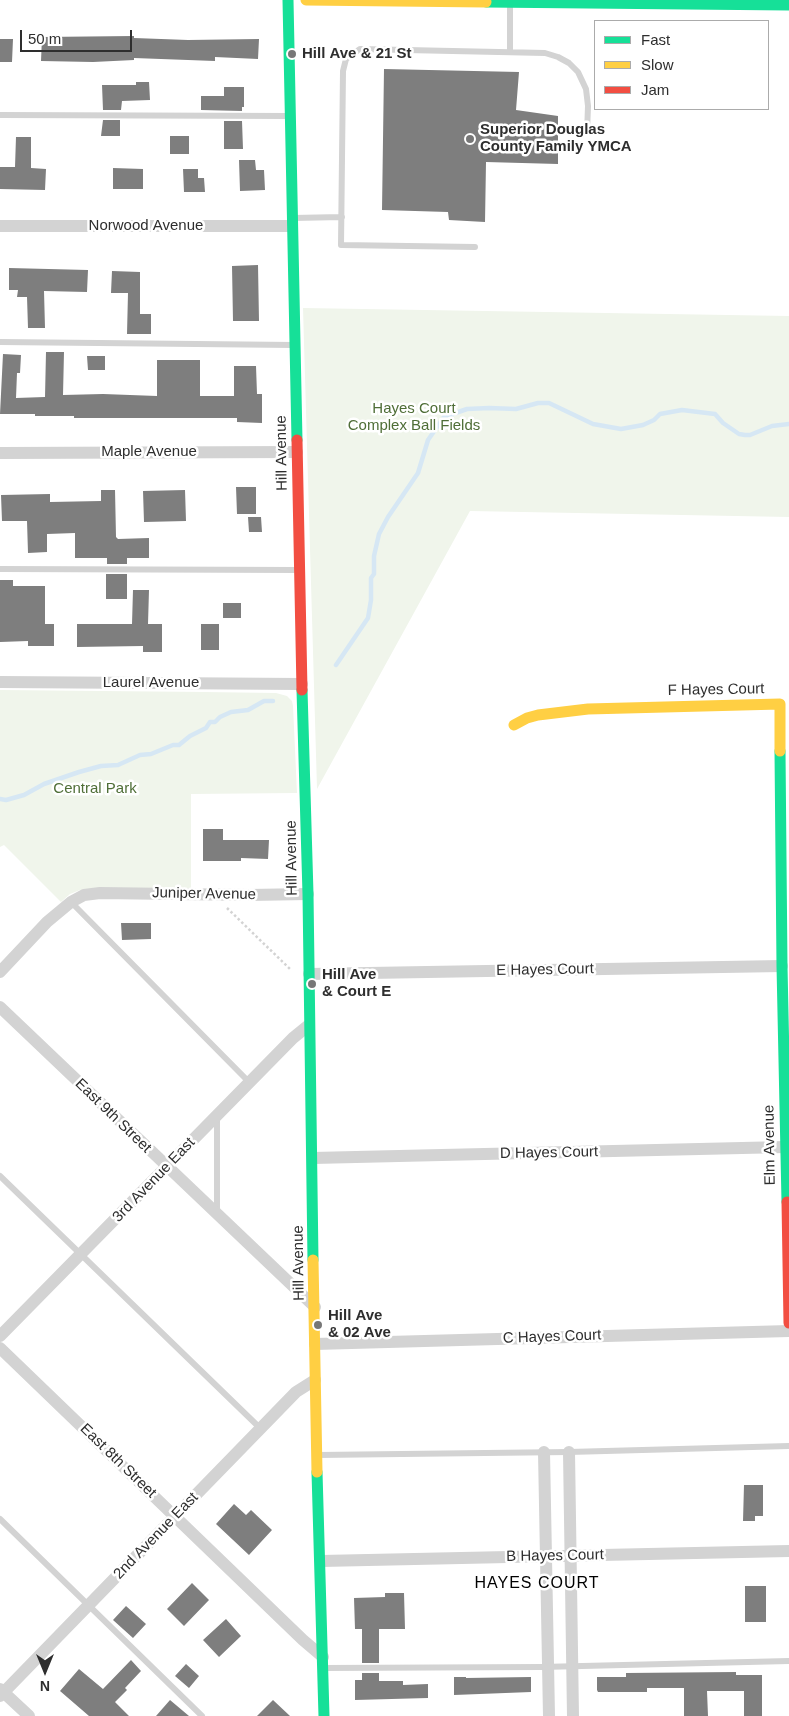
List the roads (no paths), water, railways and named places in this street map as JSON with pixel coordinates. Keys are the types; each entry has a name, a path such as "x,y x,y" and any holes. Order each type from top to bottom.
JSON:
{"street":[{"name":"Hill Avenue","path":"288,0 324,1716"},
{"path":"306,0 664,2 789,6"},
{"name":"Norwood Avenue","path":"0,226 292,222"},
{"name":"Maple Avenue","path":"0,453 297,452"},
{"name":"Laurel Avenue","path":"0,682 302,684"},
{"name":"F Hayes Court","path":"514,725 538,715 588,709 780,704 785,856 782,966"},
{"name":"Juniper Avenue","path":"71,902 84,895 100,893 308,894"},
{"path":"0,972 47,922 71,902"},
{"name":"E Hayes Court","path":"308,974 782,966"},
{"name":"Elm Avenue","path":"782,966 789,1324"},
{"name":"East 9th Street","path":"0,1007 315,1307"},
{"name":"3rd Avenue East","path":"0,1336 168,1167 249,1082 301,1030 309,1025"},
{"name":"D Hayes Court","path":"312,1158 785,1147"},
{"name":"C Hayes Court","path":"315,1344 789,1331"},
{"name":"East 8th Street","path":"0,1348 303,1640 323,1662"},
{"name":"2nd Avenue East","path":"1,1693 89,1606 296,1392 316,1380"},
{"path":"544,1452 549,1716"},
{"path":"569,1452 573,1716"},
{"name":"B Hayes Court","path":"321,1561 789,1551"},
{"path":"1,1693 29,1716"}],"lane":[{"path":"510,2 510,52"},
{"path":"475,247 341,245 343,71 346,59 360,49 544,53 558,57 569,63 578,72 586,89 588,106 587,133"},
{"path":"0,115 290,116"},
{"path":"292,222 342,217"},
{"path":"0,342 295,345"},
{"path":"0,569 301,570"},
{"path":"71,902 249,1082"},
{"path":"217,1115 217,1215"},
{"path":"0,1176 260,1428"},
{"path":"318,1456 789,1446"},
{"path":"0,1519 202,1716"},
{"path":"323,1662 572,1667 789,1660"}],"waterway":[{"path":"336,665 368,618 371,600 371,578 374,574 374,556 379,534 388,517 418,473 428,440 444,417 467,409 516,409 538,403 549,403 593,424 621,429 643,425 654,420 660,414 682,410 715,414 723,423 739,434 745,435 750,435 772,426 789,424"},
{"path":"0,799 6,800 24,795 44,784 79,772 101,766 118,765 140,755 151,754 173,745 179,745 190,736 206,728 210,722 215,722 220,717 231,712 248,710 264,701 273,701"}],"place":[{"name":"Hill Ave & 21 St","path":"292,54"},
{"name":"Superior Douglas County Family YMCA","path":"470,139"},
{"name":"Hill Ave & Court E","path":"312,984"},
{"name":"Hill Ave & 02 Ave","path":"318,1325"}],"district":[{"name":"HAYES COURT","path":"537,1584"}],"park label":[{"name":"Hayes Court Complex Ball Fields","path":"414,418"},
{"name":"Central Park","path":"95,789"}]}
